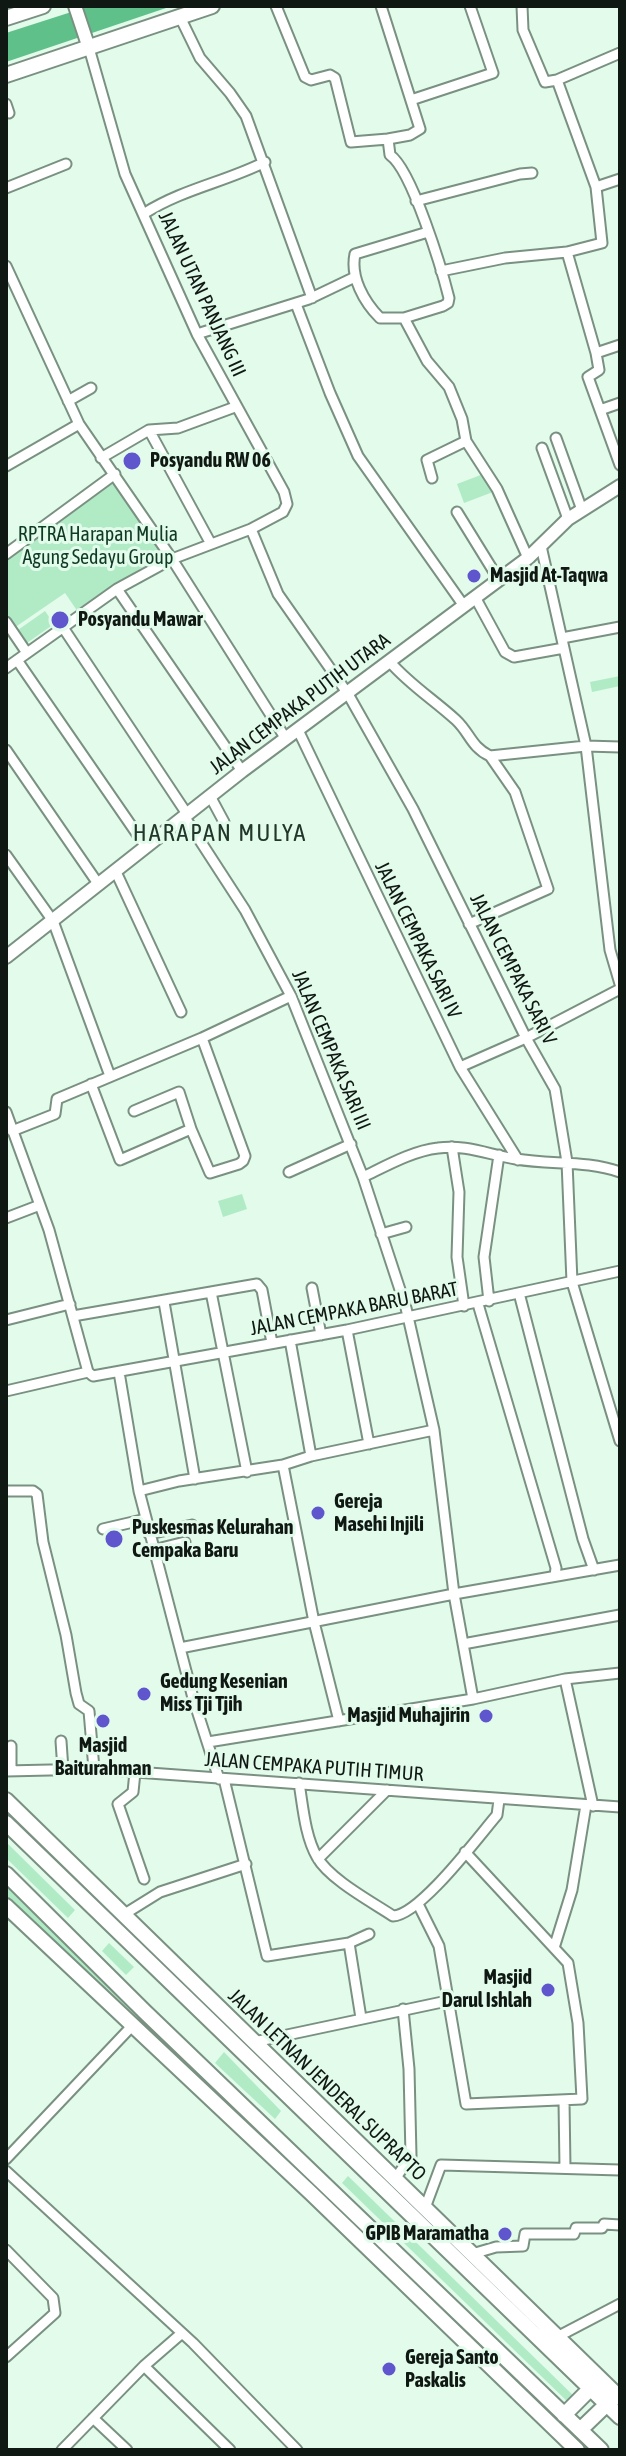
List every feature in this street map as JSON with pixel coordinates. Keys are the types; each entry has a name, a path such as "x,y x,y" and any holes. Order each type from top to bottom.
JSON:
{"main road":[{"path":"6,18 23,9 43,6"},
{"path":"6,75 88,45 212,6"},
{"name":"JALAN LETNAN JENDERAL SUPRAPTO","path":"6,1800 557,2337 613,2401 620,2417"},
{"name":"JALAN LETNAN JENDERAL SUPRAPTO","path":"6,1823 590,2389 613,2401"},
{"path":"6,1874 396,2255 601,2450"},
{"path":"6,1906 577,2450"},
{"path":"169,1981 188,1977"},
{"path":"367,2247 396,2255"},
{"path":"564,2415 590,2389"},
{"path":"580,2430 613,2401"}],"street":[{"path":"75,6 88,45"},
{"path":"276,6 305,77 311,80 330,75 335,78 351,142 410,135 420,129 381,6"},
{"path":"411,100 493,73 470,6"},
{"path":"522,6 523,30 545,82 557,80 620,53"},
{"path":"180,17 200,58 246,116 312,298"},
{"name":"JALAN UTAN PANJANG III","path":"88,45 125,174 197,334 284,492 287,504 283,512 251,529"},
{"path":"441,271 505,258 567,252 602,243 596,187 557,80"},
{"path":"388,139 390,155 399,165 428,232 448,303 404,318 380,318 355,277 353,258 359,252 428,232"},
{"path":"145,213 173,196 234,177 265,162"},
{"path":"6,188 66,164"},
{"path":"416,201 532,173"},
{"path":"596,187 620,179"},
{"path":"567,252 600,369 589,374 588,378 620,465"},
{"path":"6,266 79,424 172,559 286,739"},
{"path":"197,334 296,304 355,277"},
{"path":"296,304 358,456 464,606"},
{"path":"404,318 427,361 449,387 462,419 466,441 497,489 528,558"},
{"path":"596,353 620,345"},
{"path":"68,401 91,388"},
{"path":"600,410 620,403"},
{"path":"101,458 149,430 178,428 235,407"},
{"path":"6,466 79,424"},
{"path":"149,430 211,544"},
{"path":"556,438 582,510"},
{"path":"432,478 427,460 466,441"},
{"path":"542,448 568,519"},
{"path":"6,554 115,474"},
{"name":"JALAN CEMPAKA PUTIH UTARA","path":"6,957 242,771 528,558 568,519 620,486"},
{"path":"457,512 499,580"},
{"path":"6,668 117,589 172,559 251,529"},
{"name":"JALAN CEMPAKA SARI V","path":"251,529 278,594 348,694 413,809 526,1038 555,1089 567,1162 572,1282 620,1441"},
{"path":"460,1067 526,1038 620,987 610,950 586,746 541,546"},
{"path":"117,589 242,771"},
{"path":"475,597 509,656 620,627"},
{"path":"6,622 27,653"},
{"name":"JALAN CEMPAKA SARI III","path":"64,629 245,910 291,996 351,1144 408,1316 434,1430 454,1594 473,1699"},
{"path":"17,660 146,847"},
{"path":"390,662 406,680 458,722 478,750 490,756 515,792 548,889 469,924"},
{"name":"JALAN CEMPAKA SARI IV","path":"298,730 460,1067 518,1160"},
{"path":"490,756 586,746 620,747"},
{"path":"6,750 99,885"},
{"path":"210,796 224,822"},
{"path":"6,855 53,921 110,1076"},
{"path":"116,872 181,1012"},
{"path":"12,1131 55,1114 57,1099 202,1038 291,996"},
{"path":"134,1111 179,1092 210,1173 243,1161 245,1156 202,1038"},
{"path":"91,1084 120,1160 191,1129"},
{"path":"6,1112 12,1131 11,1144 40,1205 91,1374"},
{"path":"289,1172 351,1144"},
{"path":"363,1177 425,1150 452,1147 483,1150 518,1160 587,1163 620,1172"},
{"path":"452,1147 459,1192 457,1257 464,1306"},
{"path":"499,1155 485,1246 483,1302 556,1568 555,1576"},
{"path":"6,1218 40,1205"},
{"path":"381,1234 406,1227"},
{"name":"JALAN CEMPAKA BARU BARAT","path":"6,1391 347,1330 620,1271"},
{"path":"73,1316 259,1285 272,1343"},
{"path":"312,1288 321,1335"},
{"path":"211,1292 247,1472"},
{"path":"519,1293 583,1539 594,1570"},
{"path":"164,1302 195,1479"},
{"path":"6,1320 70,1304"},
{"path":"347,1330 369,1444"},
{"path":"290,1340 311,1456"},
{"path":"119,1372 139,1491 153,1550 246,1864 267,1956 349,1943 369,1934"},
{"path":"139,1491 283,1465 311,1456 434,1430"},
{"path":"283,1465 314,1622 339,1721"},
{"path":"8,1491 33,1491 37,1494 43,1542 66,1635 76,1693 79,1704 89,1711 94,1769"},
{"path":"103,1529 146,1519"},
{"path":"149,1534 192,1525"},
{"path":"153,1550 185,1542"},
{"path":"180,1648 620,1565"},
{"path":"463,1644 620,1615"},
{"path":"208,1742 473,1699 565,1679 620,1673"},
{"path":"554,1948 572,1890 590,1805 565,1679"},
{"path":"61,1741 63,1770"},
{"path":"8,1770 11,1746"},
{"name":"JALAN CEMPAKA PUTIH TIMUR","path":"8,1770 94,1769 620,1807"},
{"path":"135,1772 133,1792 118,1804 144,1879"},
{"path":"299,1783 303,1812 318,1859 338,1878 393,1916 402,1915 418,1904 497,1815 499,1800"},
{"path":"318,1859 387,1790"},
{"path":"418,1904 439,1946 464,2102 469,2106 579,2100 583,2095 578,2023 569,1967 465,1852"},
{"path":"123,1915 160,1892 246,1864"},
{"path":"349,1943 361,2018"},
{"path":"254,2042 447,2001"},
{"path":"395,2179 411,2156 409,2069 403,2009"},
{"path":"6,2159 132,2026"},
{"path":"564,2101 565,2168"},
{"path":"425,2208 441,2165 620,2170"},
{"path":"6,2171 182,2333 297,2450"},
{"path":"472,2254 496,2247 523,2246 525,2234 574,2234 576,2228 620,2225"},
{"path":"6,2250 53,2298 56,2305 55,2313 6,2357"},
{"path":"557,2337 620,2304"},
{"path":"62,2450 144,2366 182,2333"},
{"path":"144,2366 230,2450"},
{"path":"93,2418 127,2450"}],"green space":[{"path":"486,473 493,492 464,503 457,484"},
{"name":"RPTRA Harapan Mulia Agung Sedayu Group","path":"115,482 163,553 78,612 65,593 14,628 6,616 6,558"},
{"path":"45,611 54,624 24,645 15,632"},
{"path":"620,676 620,686 592,692 590,682"},
{"path":"242,1194 247,1209 223,1217 218,1201"},
{"path":"6,1842 75,1910 68,1918 6,1858"},
{"path":"6,1873 396,2255 367,2247 6,1906"},
{"path":"109,1943 134,1967 126,1975 102,1951"},
{"path":"224,2052 281,2111 275,2119 215,2063"},
{"path":"348,2176 578,2400 572,2406 342,2183"}],"shaded area":[{"path":"90,6 172,6 6,62 6,33"}],"place":[{"name":"Posyandu RW 06","path":"132,461"},
{"name":"Masjid At-Taqwa","path":"474,576"},
{"name":"Posyandu Mawar","path":"60,620"},
{"name":"Gereja Masehi Injili","path":"318,1513"},
{"name":"Puskesmas Kelurahan Cempaka Baru","path":"114,1539"},
{"name":"Gedung Kesenian Miss Tji Tjih","path":"144,1694"},
{"name":"Masjid Muhajirin","path":"486,1716"},
{"name":"Masjid Baiturahman","path":"103,1721"},
{"name":"Masjid Darul Ishlah","path":"548,1990"},
{"name":"GPIB Maramatha","path":"505,2234"},
{"name":"Gereja Santo Paskalis","path":"389,2369"}],"district":[{"name":"HARAPAN MULYA","path":"220,833"}]}
